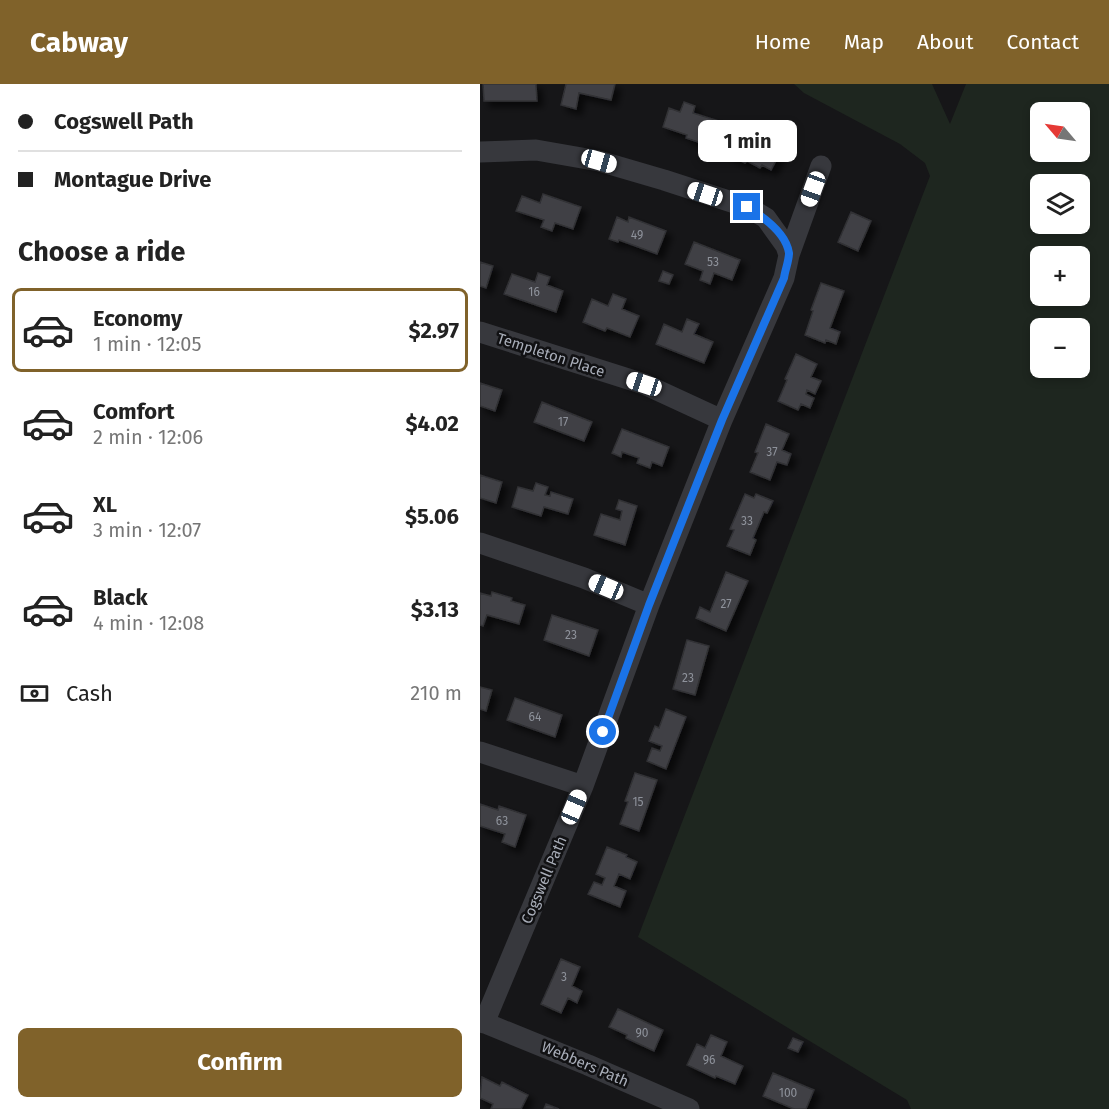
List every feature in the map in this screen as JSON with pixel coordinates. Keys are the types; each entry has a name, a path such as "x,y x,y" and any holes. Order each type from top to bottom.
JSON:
{"street":[{"path":"480,152 536,150 599,161 747,207 766,218 786,246 789,255"},
{"name":"Cogswell Path","path":"482,1022 583,786 649,605 722,420 784,278 789,255 821,166"},
{"name":"Templeton Place","path":"480,332 644,384 722,420"},
{"path":"480,543 584,578 649,605"},
{"path":"480,753 583,786"},
{"name":"Webbers Path","path":"482,1022 689,1109"}],"shaded area":[{"path":"794,84 932,84 950,124 966,84 1109,84 1109,1109 911,1109 907,1100 638,937 930,176 925,163 900,144 804,93"}],"building":[{"path":"483,84 536,84 537,101 484,101"},
{"path":"566,84 615,84 611,100 579,93 576,109 561,105"},
{"path":"684,102 695,106 693,113 722,122 713,147 663,127 669,108 680,112"},
{"path":"735,133 780,153 771,170 762,165 760,168 747,161 745,163 725,153"},
{"path":"543,194 581,207 573,229 555,223 552,231 541,227 544,220 516,211 522,196 540,203"},
{"path":"851,212 871,221 858,251 838,242"},
{"path":"617,217 628,222 629,217 666,231 657,254 619,240 618,242 609,239"},
{"path":"694,242 740,260 732,280 714,273 710,284 700,280 703,271 685,264"},
{"path":"480,262 493,266 486,288 480,286"},
{"path":"663,271 673,275 669,284 659,281"},
{"path":"538,273 550,277 547,285 563,291 556,312 504,294 512,274 535,282"},
{"path":"821,283 844,291 830,328 840,332 836,344 826,340 825,343 805,335"},
{"path":"613,294 626,299 622,309 639,316 630,337 607,328 605,331 583,322 592,299 608,306"},
{"path":"687,319 699,324 694,334 713,342 704,363 656,344 664,324 682,332"},
{"path":"796,354 817,364 811,377 821,381 815,394 807,390 806,394 814,398 810,408 801,404 798,410 778,401"},
{"path":"480,383 502,390 495,411 480,406"},
{"path":"542,402 592,422 584,441 534,422"},
{"path":"766,424 789,434 782,450 791,454 787,465 777,462 770,480 750,472"},
{"path":"622,429 669,447 662,466 652,462 650,468 637,463 639,458 622,452 621,457 612,453"},
{"path":"480,475 502,482 496,503 480,498"},
{"path":"536,483 548,487 545,495 550,496 551,492 573,499 568,514 544,507 541,516 512,507 518,487 533,491"},
{"path":"745,494 754,498 756,494 773,501 767,513 764,512 753,538 756,540 750,555 727,546 734,530 730,529"},
{"path":"619,500 637,506 625,545 594,535 601,514 620,520 622,511 616,509"},
{"path":"726,572 748,581 726,631 696,618 700,607 710,612"},
{"path":"492,592 525,605 519,624 487,615 483,626 480,625 480,593 491,596"},
{"path":"552,615 598,630 589,656 544,640"},
{"path":"687,640 709,646 695,695 673,689"},
{"path":"480,687 492,690 486,711 480,709"},
{"path":"515,698 562,715 555,737 507,720"},
{"path":"666,709 686,717 666,769 647,761 652,748 660,751 662,746 649,741 655,726 659,728"},
{"path":"635,773 657,780 639,831 620,824"},
{"path":"480,804 498,810 499,806 526,815 515,847 502,842 505,834 480,826"},
{"path":"607,847 637,862 630,879 619,874 614,886 626,891 620,907 588,894 594,882 602,885 605,878 596,874"},
{"path":"561,959 580,967 572,986 582,991 577,1003 568,998 561,1013 541,1004"},
{"path":"618,1009 663,1030 654,1051 609,1027"},
{"path":"711,1035 727,1042 721,1056 743,1066 735,1084 687,1065 697,1044 705,1048"},
{"path":"793,1038 803,1042 798,1052 788,1048"},
{"path":"773,1073 814,1090 806,1109 794,1109 763,1096"},
{"path":"482,1077 500,1086 502,1082 528,1095 521,1109 491,1109 493,1104 480,1098"},
{"path":"546,1104 559,1109 544,1109"}],"route":[{"path":"603,732 649,605 722,420 784,278 789,255 786,246 766,218 747,207"}]}
